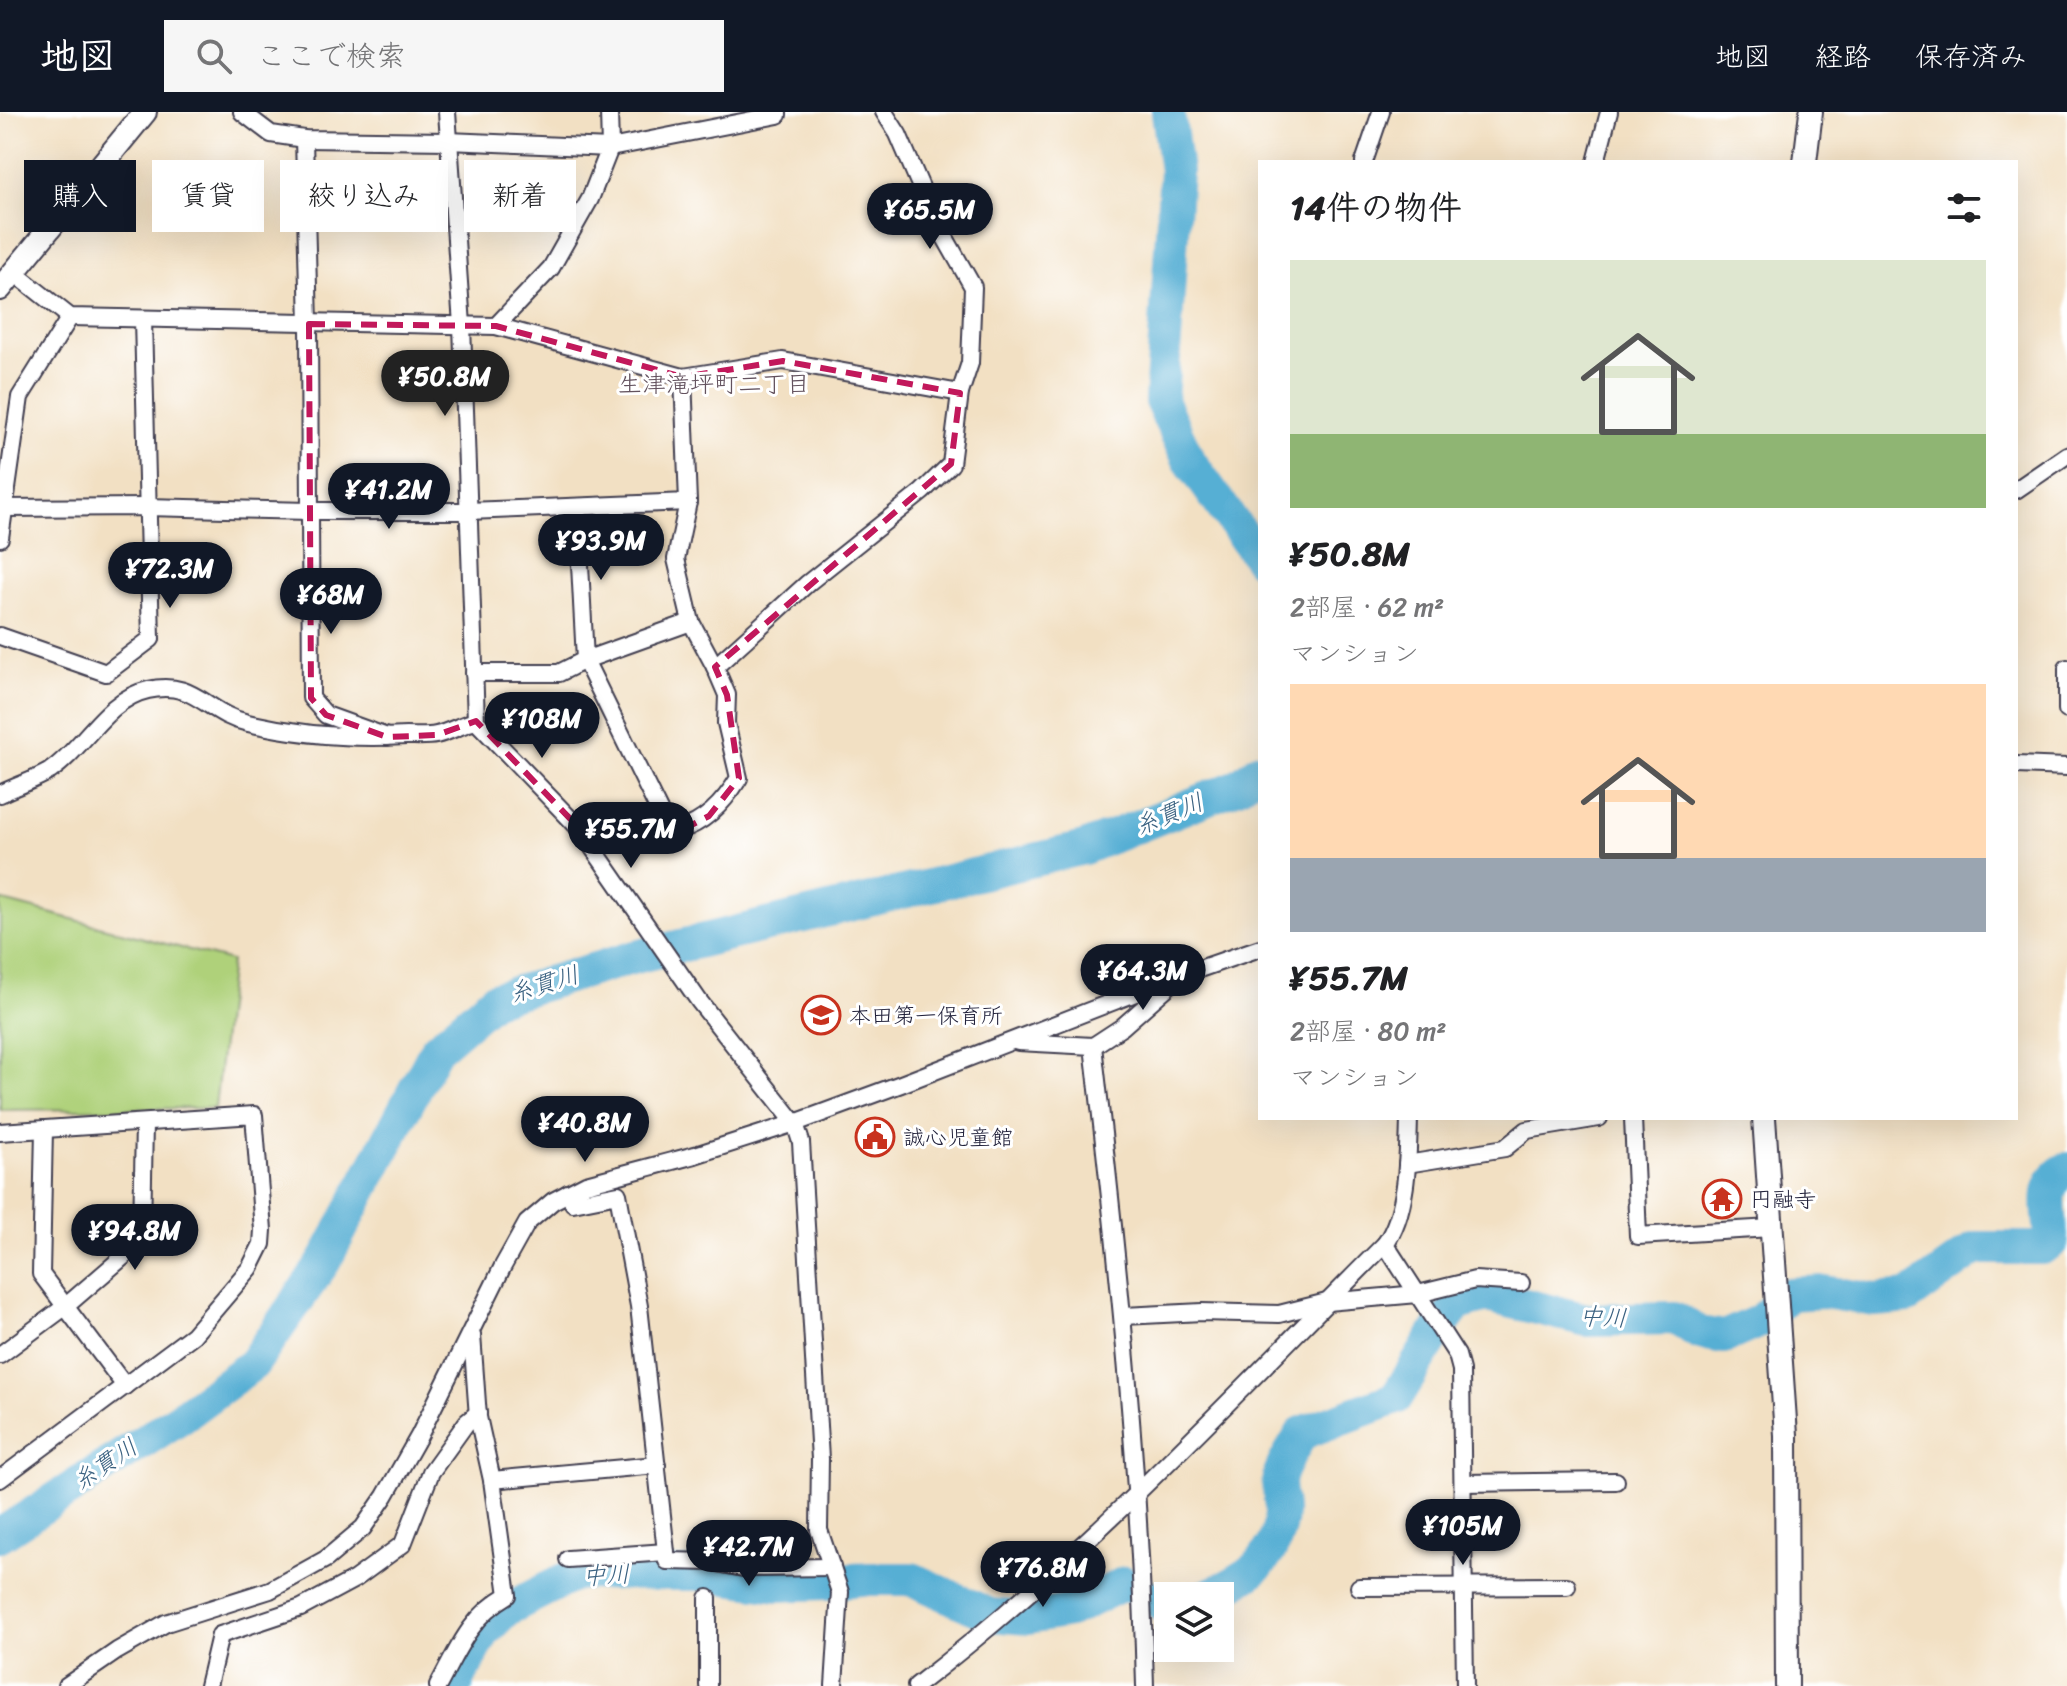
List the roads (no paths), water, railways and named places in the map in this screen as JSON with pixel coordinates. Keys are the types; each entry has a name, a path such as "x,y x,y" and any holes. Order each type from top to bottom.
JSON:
{"street":[{"path":"145,112 6,280 70,317 496,326 683,377 783,361 960,393"},
{"path":"242,112 271,134 304,139 610,148 778,115 778,112"},
{"path":"447,112 462,325 476,721 579,828 699,1001 795,1123 801,1142 820,1459 819,1530 840,1592 834,1686"},
{"path":"496,326 551,268 590,199 610,148 609,112"},
{"path":"715,667 808,583 922,492 951,464 960,393 970,363 973,287 935,220 898,134 884,112"},
{"path":"1365,160 1381,112"},
{"path":"1597,160 1609,112"},
{"path":"1805,160 1811,112"},
{"path":"304,139 309,324 311,698 326,715 387,737"},
{"path":"0,538 20,397 70,317"},
{"path":"0,636 106,673 151,639 143,319"},
{"path":"579,828 676,833 709,816 739,778 726,723 727,695 691,622 676,559 688,502 683,377"},
{"path":"2018,489 2067,455"},
{"path":"2,508 468,511 688,502"},
{"path":"577,507 585,660 659,811"},
{"path":"474,673 559,673 585,660 691,622"},
{"path":"2067,668 2067,710"},
{"path":"0,794 51,771 123,702 143,691 167,686 185,689 219,712 244,723 294,731 368,738 437,735 459,724 476,721"},
{"path":"2018,765 2067,767"},
{"path":"66,1686 117,1651 166,1623 270,1590 326,1559 363,1528 419,1436 527,1223 553,1201 586,1184 695,1155 795,1123 1258,949"},
{"path":"1012,1041 1093,1046 1151,1004 1179,976"},
{"path":"1093,1046 1124,1316 1137,1493 1145,1686"},
{"path":"0,1132 254,1115 263,1230 262,1244 250,1268 193,1335 0,1479"},
{"path":"916,1686 976,1640 1064,1564 1385,1244 1396,1229 1407,1164 1409,1120"},
{"path":"1407,1164 1505,1148 1527,1130 1587,1120"},
{"path":"1633,1120 1638,1236 1771,1228"},
{"path":"1764,1120 1786,1435 1787,1686"},
{"path":"0,1355 66,1306 131,1250 142,1232 144,1123"},
{"path":"44,1129 41,1274 125,1386"},
{"path":"568,1193 573,1203 618,1194 639,1306 667,1561 712,1562 743,1568 832,1568"},
{"path":"1385,1244 1457,1355 1461,1370 1465,1686"},
{"path":"1124,1316 1202,1312 1279,1314 1327,1302 1418,1294 1475,1280 1521,1283"},
{"path":"438,1686 468,1631 487,1607 508,1595 492,1480 478,1413 472,1333"},
{"path":"208,1686 220,1635 301,1608 355,1579 403,1544 431,1472 467,1422 478,1413"},
{"path":"492,1480 657,1465"},
{"path":"1463,1483 1616,1481"},
{"path":"568,1559 666,1552"},
{"path":"1359,1587 1567,1586"},
{"path":"708,1598 708,1686"}],"waterway":[{"name":"糸貫川","path":"1168,112 1176,171 1161,401 1189,460 1258,557"},
{"name":"糸貫川","path":"0,1535 181,1417 253,1364 324,1262 436,1049 494,999 635,957 1084,848 1238,786 1258,771"},
{"name":"中川","path":"1234,1582 1258,1566 1273,1544 1281,1514 1279,1477 1302,1433 1396,1398 1458,1304 1487,1296 1587,1320 1674,1318 1700,1333 1724,1337 1760,1321 1789,1294 1824,1292 1875,1300 1908,1297 1976,1248 2042,1248 2052,1242 2049,1191 2058,1175 2067,1169"},
{"name":"中川","path":"455,1686 484,1632 506,1610 578,1573 697,1574 777,1585 912,1579 990,1615 1028,1618 1069,1611 1125,1583 1154,1600"}],"place":[{"name":"本田第一保育所","path":"821,1015"},
{"name":"誠心児童館","path":"875,1137"},
{"name":"円融寺","path":"1722,1199"}],"district":[{"name":"生津滝坪町二丁目","path":"714,384"}]}
